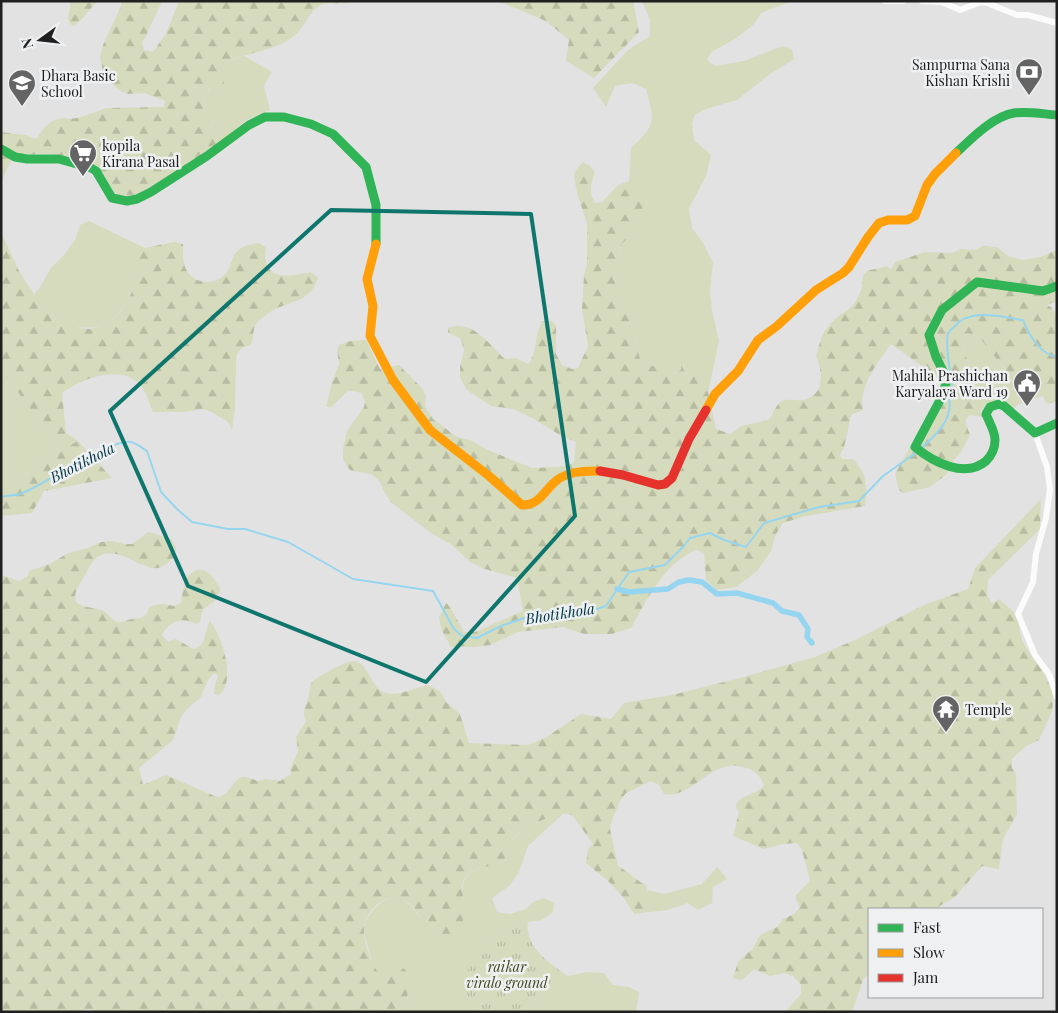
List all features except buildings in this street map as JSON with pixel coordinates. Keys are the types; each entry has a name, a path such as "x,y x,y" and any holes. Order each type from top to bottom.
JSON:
{"main road":[{"path":"1,149 15,157 59,159 91,168 100,176 112,198 127,201 137,199 151,192 207,156 249,125 265,117 284,117 311,124 333,134 366,167 376,205 376,243 367,279 373,306 370,336 378,355 393,380 430,430 489,476 522,505 529,507 536,503 554,481 561,476 578,472 605,470 658,485 665,484 672,478 689,439 716,394 738,371 753,345 785,320 816,290 849,267 877,224 885,220 906,220 912,218 916,214 924,190 940,167 981,131 997,120 1007,115 1020,113 1057,115"},
{"path":"1057,286 1044,291 977,282 942,310 929,335 937,360 947,378 946,386 915,447 922,454 947,466 972,468 988,461 993,452 995,440 986,414 990,407 999,404 1004,406 1035,433 1057,422"}],"street":[{"path":"885,1 903,1"},
{"path":"922,1 942,2 960,10 981,2 1017,15 1028,15 1057,23"},
{"path":"1035,433 1047,467 1050,489 1046,518 1036,554 1032,582 1018,614 1035,655 1049,674 1057,697"}],"highlighted area":[{"path":"331,210 531,214 575,516 426,682 188,586 110,411"}],"green space":[{"path":"71,1 97,1 74,26 70,24 68,19"},
{"path":"122,1 162,1 142,42 144,50 153,52 166,34 179,1 351,1 321,5 311,13 302,28 287,41 272,48 226,62 223,70 224,86 210,88 201,102 218,144 170,177 135,195 117,196 106,183 83,164 71,158 45,154 12,159 1,182 1,132 25,135 36,139 52,121 62,118 81,117 107,108 164,107 165,101 144,93 127,94 120,91 104,76 100,58 103,45"},
{"path":"498,1 633,1 639,32 594,78 566,61 569,40 546,21"},
{"path":"642,1 794,1 761,13 753,25 735,39 711,52 707,60 715,66 744,61 783,46 792,49 794,59 770,74 737,100 706,109 695,115 692,123 694,140 711,155 706,176 689,208 692,228 703,243 713,263 710,290 712,310 719,341 708,392 701,380 697,366 681,366 681,370 672,374 656,366 641,364 633,328 618,297 614,276 622,244 637,228 642,187 629,181 631,148 649,128 652,116 646,89 632,83 615,86 606,107 593,88 628,50 650,36 650,20"},
{"path":"244,56 272,72 264,86 270,110 246,120 218,144 201,102 223,70 226,62"},
{"path":"583,162 590,166 595,173 591,188 595,203 602,202 618,185 629,181 642,187 646,211 637,228 622,244 614,276 618,297 633,328 641,364 660,367 672,374 681,370 681,360 695,362 703,385 708,392 716,429 730,434 741,426 769,420 776,407 782,401 802,400 815,394 821,377 816,356 822,337 830,324 854,303 862,288 863,276 866,272 886,266 891,269 895,262 925,252 952,253 961,249 975,250 983,246 997,247 1008,256 1022,260 1040,257 1057,250 1057,301 1047,305 1051,307 1057,316 1057,401 1047,404 1040,391 1006,371 980,338 967,333 962,342 977,394 985,405 980,412 984,417 969,415 965,421 970,435 961,452 951,464 947,474 930,487 903,493 899,490 895,474 934,404 943,381 891,344 866,384 862,401 863,410 851,415 844,448 840,454 842,459 853,459 864,475 866,486 865,506 806,516 783,523 776,534 771,551 757,571 736,587 717,590 706,580 704,553 696,550 685,556 666,573 650,594 631,628 612,634 584,634 563,627 518,632 490,645 451,647 442,631 439,618 446,603 453,611 464,632 475,632 523,611 517,578 485,569 470,562 452,545 428,531 391,502 380,482 373,475 350,470 343,459 343,449 347,431 364,407 365,402 361,393 349,390 331,407 326,407 339,364 337,350 339,345 350,341 366,340 380,369 399,365 422,388 426,396 425,406 433,419 457,437 470,440 488,450 532,468 558,467 574,462 576,442 563,437 534,419 513,409 491,406 467,390 460,377 460,366 464,351 461,339 448,332 448,328 457,326 473,330 505,359 515,358 529,364 542,321 552,321 556,326 556,354 562,365 572,369 578,368 588,346 582,309 584,276 587,263 587,224 577,193 574,176 575,171"},
{"path":"89,221 145,248 139,258 132,289 124,306 108,322 88,328 77,327 55,317 34,294 51,268 75,240 80,225"},
{"path":"1,232 19,271 34,294 53,316 80,328 90,329 99,326 115,317 122,310 131,294 139,255 145,248 174,242 183,244 185,268 187,271 195,279 212,282 223,277 235,254 240,249 259,243 266,248 268,267 272,272 285,276 311,272 318,278 314,287 303,298 274,310 260,320 255,326 251,345 243,347 237,354 235,408 232,430 228,422 203,409 184,412 153,412 141,386 133,379 124,375 113,374 102,375 80,382 62,393 66,433 62,441 52,442 37,417 1,370"},
{"path":"967,333 980,338 1006,371 1040,391 1043,396 1019,404 1012,409 996,401 985,405 977,394 962,342"},
{"path":"1,370 37,417 52,442 62,441 66,433 78,441 49,456 16,483 1,488"},
{"path":"78,441 112,478 44,491 32,513 1,516 1,488 16,483 49,456"},
{"path":"1041,499 1040,529 988,580 987,595 992,604 999,599 1015,615 1025,645 1050,685 1053,694 1053,707 1039,740 1026,746 1012,759 1012,768 1016,774 1017,814 1003,839 999,869 982,866 955,897 938,908 868,908 868,975 863,980 852,1012 781,1012 787,1010 801,994 801,985 793,976 784,973 770,976 754,969 742,980 733,978 738,962 753,948 760,935 777,927 783,919 794,914 800,907 796,895 810,881 802,850 797,843 783,844 764,849 733,836 739,812 736,808 737,803 743,797 761,789 764,785 753,770 733,766 721,768 689,788 673,794 664,794 659,785 651,781 626,793 620,801 610,829 618,866 646,885 647,896 641,913 634,914 624,898 609,882 586,863 588,849 593,844 573,816 565,814 557,815 522,830 514,837 505,859 497,864 475,870 466,877 462,887 464,907 462,925 453,946 431,938 415,909 405,901 392,898 385,899 379,903 366,919 364,932 366,944 373,963 382,978 398,966 406,970 408,990 406,1012 96,1012 91,1009 75,1012 1,1012 1,575 19,581 28,576 29,571 50,564 68,553 88,548 101,542 114,541 132,544 149,532 171,539 176,548 175,556 159,568 150,568 129,558 111,553 100,555 91,564 76,591 76,602 103,611 115,621 120,622 144,616 149,607 161,604 178,605 181,603 185,582 190,574 203,570 211,575 221,590 214,602 203,609 200,622 196,624 186,620 176,621 168,626 162,635 168,642 176,639 193,649 198,647 203,641 210,621 223,647 226,658 227,680 219,695 215,694 214,689 218,675 214,673 208,680 201,697 181,717 173,740 139,768 143,785 166,775 217,797 228,791 242,777 257,781 266,779 280,781 291,774 290,769 298,751 296,737 306,721 304,711 311,684 324,674 351,661 359,663 364,667 377,687 386,693 402,693 428,685 440,691 447,703 460,714 469,743 527,745 545,738 581,714 611,719 624,703 672,695 815,657 857,639 924,605 968,589 975,568"},
{"path":"564,813 528,846 519,872 510,885 492,898 497,912 510,914 526,909 533,902 544,898 554,903 553,912 542,920 498,930 473,952 470,968 472,1006 482,1012 406,1012 408,990 398,967 382,978 372,962 364,935 366,921 370,914 389,898 404,900 422,921 426,931 464,903 463,885 467,875 477,869 504,860 513,839 522,830 544,819"},
{"path":"717,867 727,879 713,887 712,903 698,910 688,903 667,910 641,913 648,890 664,894 702,884"},
{"name":"raikar viralo ground","path":"528,922 530,939 534,946 546,960 568,976 552,987 541,1000 526,1010 482,1012 472,1006 464,986 473,952 498,930"},
{"path":"587,972 604,973 613,985 629,987 639,992 636,1012 514,1012 526,1010 541,1000 552,987 568,976"}],"waterway":[{"name":"Bhotikhola","path":"921,448 942,427 949,414 949,399 953,392 947,339 949,332 960,322 976,315 1023,320 1028,332 1040,348 1057,357"},
{"name":"Bhotikhola","path":"1,497 18,495 94,454 122,442 131,442 147,451 161,492 192,522 228,529 245,529 288,542 353,579 433,591 454,629 462,636 477,638 501,626 547,612 594,610 606,606 629,572 665,565 690,538 710,533 746,547 764,523 819,507 859,501 883,476 917,452"},
{"path":"617,589 629,592 668,589 679,582 689,580 702,582 717,594 737,593 773,603 782,611 799,615 808,629 807,637 812,643"}],"traffic: fast":[{"path":"956,153 990,123 1006,115 1025,112 1057,115"},
{"path":"1,149 15,157 59,159 91,168 96,171 112,198 127,201 137,199 151,192 207,156 249,125 265,117 284,117 311,124 333,134 366,167 376,205 376,244"},
{"path":"1057,286 1043,291 977,282 942,310 929,335 936,357 945,375 946,384 939,402 915,447 940,463 969,469 986,461 994,449 994,433 986,414 990,407 999,404 1004,406 1035,433 1057,423"}],"traffic: slow":[{"path":"706,410 715,394 738,371 758,340 777,326 816,290 843,273 879,223 888,220 907,220 915,216 927,185 956,153"},
{"path":"376,244 367,279 373,306 370,336 393,380 430,430 489,476 522,505 539,499 555,482 569,474 600,471"}],"traffic: jam":[{"path":"600,471 623,475 658,485 665,484 672,478 689,439 706,410"}],"place":[{"name":"Sampurna Sana Kishan Krishi","path":"1029,96"},
{"name":"Dhara Basic School","path":"22,107"},
{"name":"kopila Kirana Pasal","path":"83,177"},
{"name":"Mahila Prashichan Karyalaya Ward 19","path":"1027,407"},
{"name":"Temple","path":"946,733"}]}
